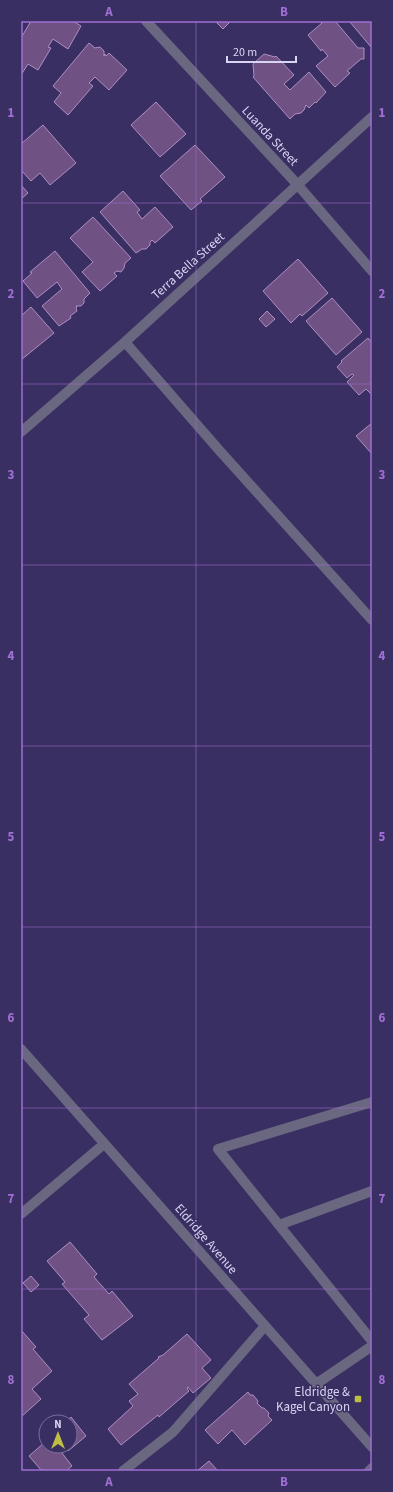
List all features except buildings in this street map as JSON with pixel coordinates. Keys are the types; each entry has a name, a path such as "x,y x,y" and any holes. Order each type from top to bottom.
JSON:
{"street":[{"name":"Luanda Street","path":"146,21 297,184 372,271"},
{"name":"Terra Bella Street","path":"21,432 125,342 372,117"},
{"path":"125,342 219,450 372,620"},
{"name":"Eldridge Avenue","path":"21,1049 372,1447"},
{"path":"372,1102 218,1149 372,1341"},
{"path":"21,1214 104,1144"},
{"path":"279,1225 372,1191"},
{"path":"123,1471 173,1432 265,1326"},
{"path":"316,1384 372,1346"},
{"path":"369,1471 372,1468"}],"place":[{"name":"Eldridge & Kagel Canyon","path":"358,1399"}]}
